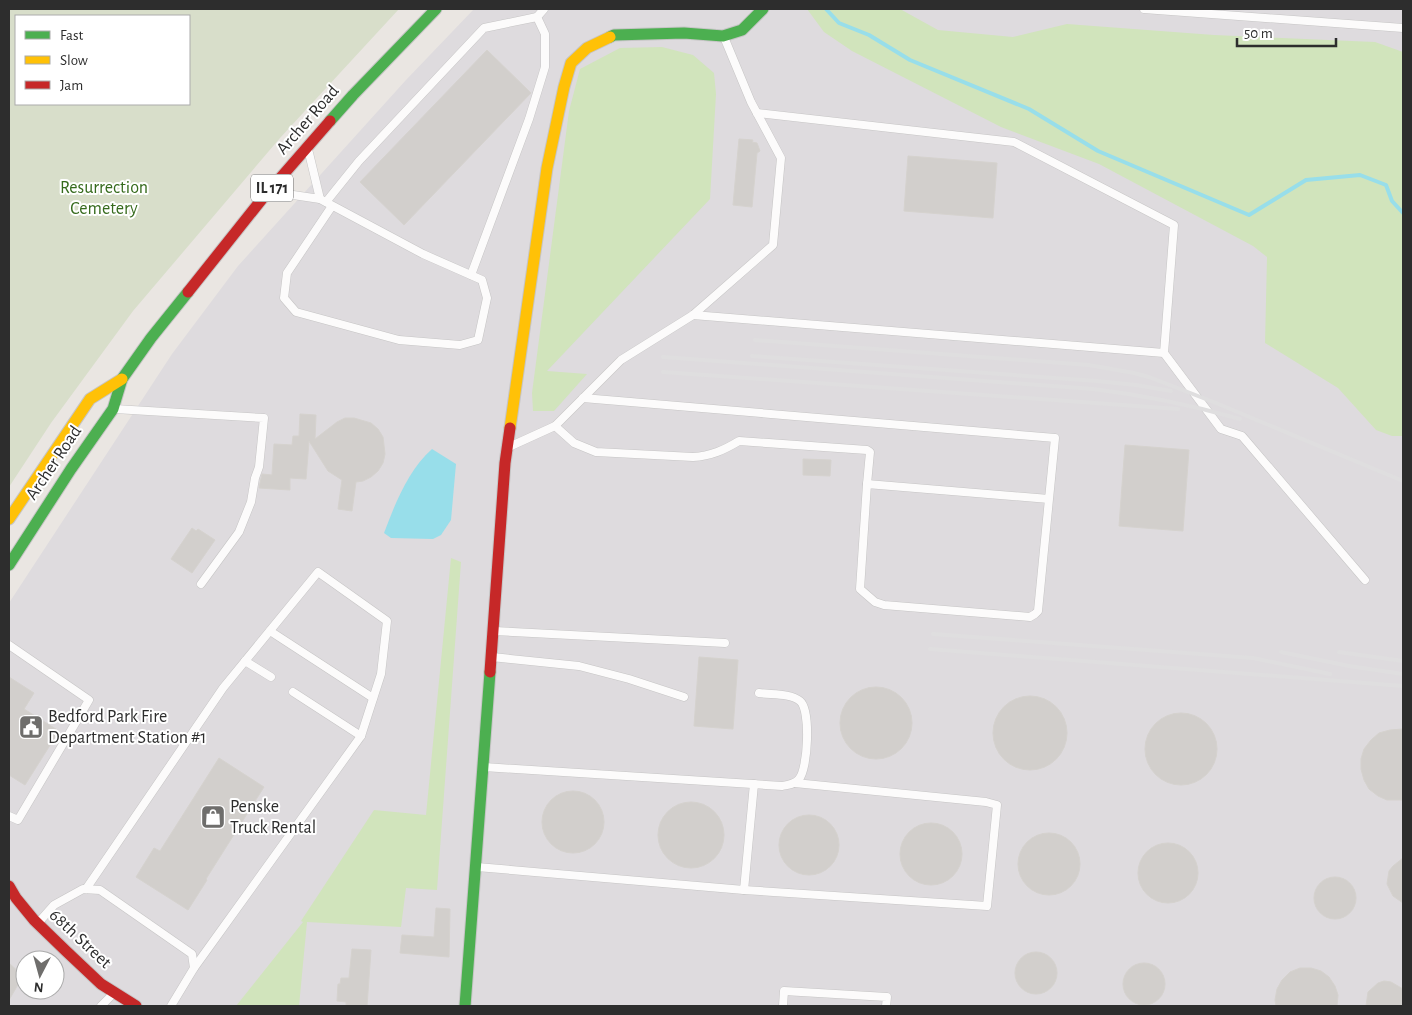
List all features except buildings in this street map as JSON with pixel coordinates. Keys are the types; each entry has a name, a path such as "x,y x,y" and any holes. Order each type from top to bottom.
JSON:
{"street":[{"name":"Archer Road","path":"9,565 71,469 113,409 122,379 151,338 269,192 353,95 436,9"},
{"path":"465,1006 507,448 548,168 570,63 587,48 614,35 684,33 723,36 742,30 762,9"},
{"name":"Archer Road","path":"9,519 90,399 122,379"},
{"name":"68th Street","path":"9,886 16,898 38,924 101,984 136,1006"}],"lane":[{"path":"269,192 326,202 423,254 482,280 487,298 478,340 460,345 399,340 296,312 284,298 288,273 326,202 359,160 484,28 537,17 544,9"},
{"path":"1144,9 1209,11 1403,28"},
{"path":"471,275 529,119 544,67 545,34 537,17"},
{"path":"507,448 555,426 620,360 693,315 773,245 781,158 757,113 723,36"},
{"path":"757,113 1014,142 1174,225 1164,353 1221,430 1242,436 1365,580"},
{"path":"308,148 326,202"},
{"path":"693,315 1164,353"},
{"path":"555,426 574,443 596,452 692,457 708,456 739,441 867,450 870,452 860,589 875,602 894,606 1030,616 1038,611 1055,438 583,398"},
{"path":"113,409 264,418 260,467 255,478 251,502 239,532 201,584"},
{"path":"867,484 1049,499"},
{"path":"86,890 223,688 318,572 387,620 381,674 361,736 194,968 171,1006"},
{"path":"270,631 373,698"},
{"path":"492,631 725,643"},
{"path":"9,644 90,700 18,820 9,816"},
{"path":"490,657 579,666 629,679 684,697"},
{"path":"245,661 271,678"},
{"path":"292,692 361,736"},
{"path":"759,693 786,696 800,701 804,707 807,722 805,768 795,783"},
{"path":"475,867 744,890 987,906 997,805 986,802 795,783 782,786 482,767"},
{"path":"744,890 754,784"},
{"path":"38,924 54,905 83,889 100,890 192,954 194,968"},
{"path":"783,1006 784,991 886,997 886,1006"},
{"path":"101,1006 114,992"}],"shaded area":[{"path":"474,9 1403,9 1403,1006 9,1006 9,603 172,354 238,266 406,80"}],"green space":[{"name":"Resurrection Cemetery","path":"9,9 399,9 280,138 133,311 51,423 9,487"},
{"path":"807,9 900,9 938,30 1013,37 1067,24 1214,35 1375,42 1403,52 1403,436 1392,436 1376,430 1338,388 1265,343 1267,257 1253,246 1099,164 1001,127 852,51 824,32"},
{"path":"662,47 693,55 714,73 716,94 710,199 547,371 587,374 554,411 533,411 532,393 569,111 580,69 620,48"},
{"path":"451,558 461,562 437,890 406,888 401,927 307,922 299,1006 236,1006 303,922 301,921 374,810 426,815"}],"water":[{"path":"432,449 456,464 451,520 441,535 433,539 391,538 384,533 398,499 409,477 423,457"}],"waterway":[{"path":"826,9 839,23 869,35 910,60 1029,109 1098,151 1249,215 1306,180 1360,175 1386,185 1392,201 1403,213"}],"railway":[{"path":"755,340 1089,365 1134,373 1216,403 1403,481"},
{"path":"752,356 1097,381 1171,391"},
{"path":"663,357 1093,389 1167,401 1240,419"},
{"path":"663,372 1178,409"},
{"path":"933,634 1253,658 1330,674"},
{"path":"930,649 1403,686"},
{"path":"1281,652 1349,666 1403,674"},
{"path":"1339,652 1403,661"}],"traffic: fast":[{"path":"330,121 436,9"},
{"path":"610,37 614,35 684,33 723,36 742,30 763,9"},
{"path":"9,565 71,469 113,409 122,379 151,338 188,292"},
{"path":"465,1006 490,672"}],"traffic: slow":[{"path":"510,428 547,168 564,87 571,63 587,48 610,37"},
{"path":"9,519 90,399 122,379"}],"traffic: jam":[{"path":"188,292 262,199 330,121"},
{"path":"490,672 505,463 510,428"},
{"path":"9,886 34,920 66,951 101,984 136,1006"}],"place":[{"name":"Bedford Park Fire Department Station #1","path":"31,727"},
{"name":"Penske Truck Rental","path":"213,817"}]}
